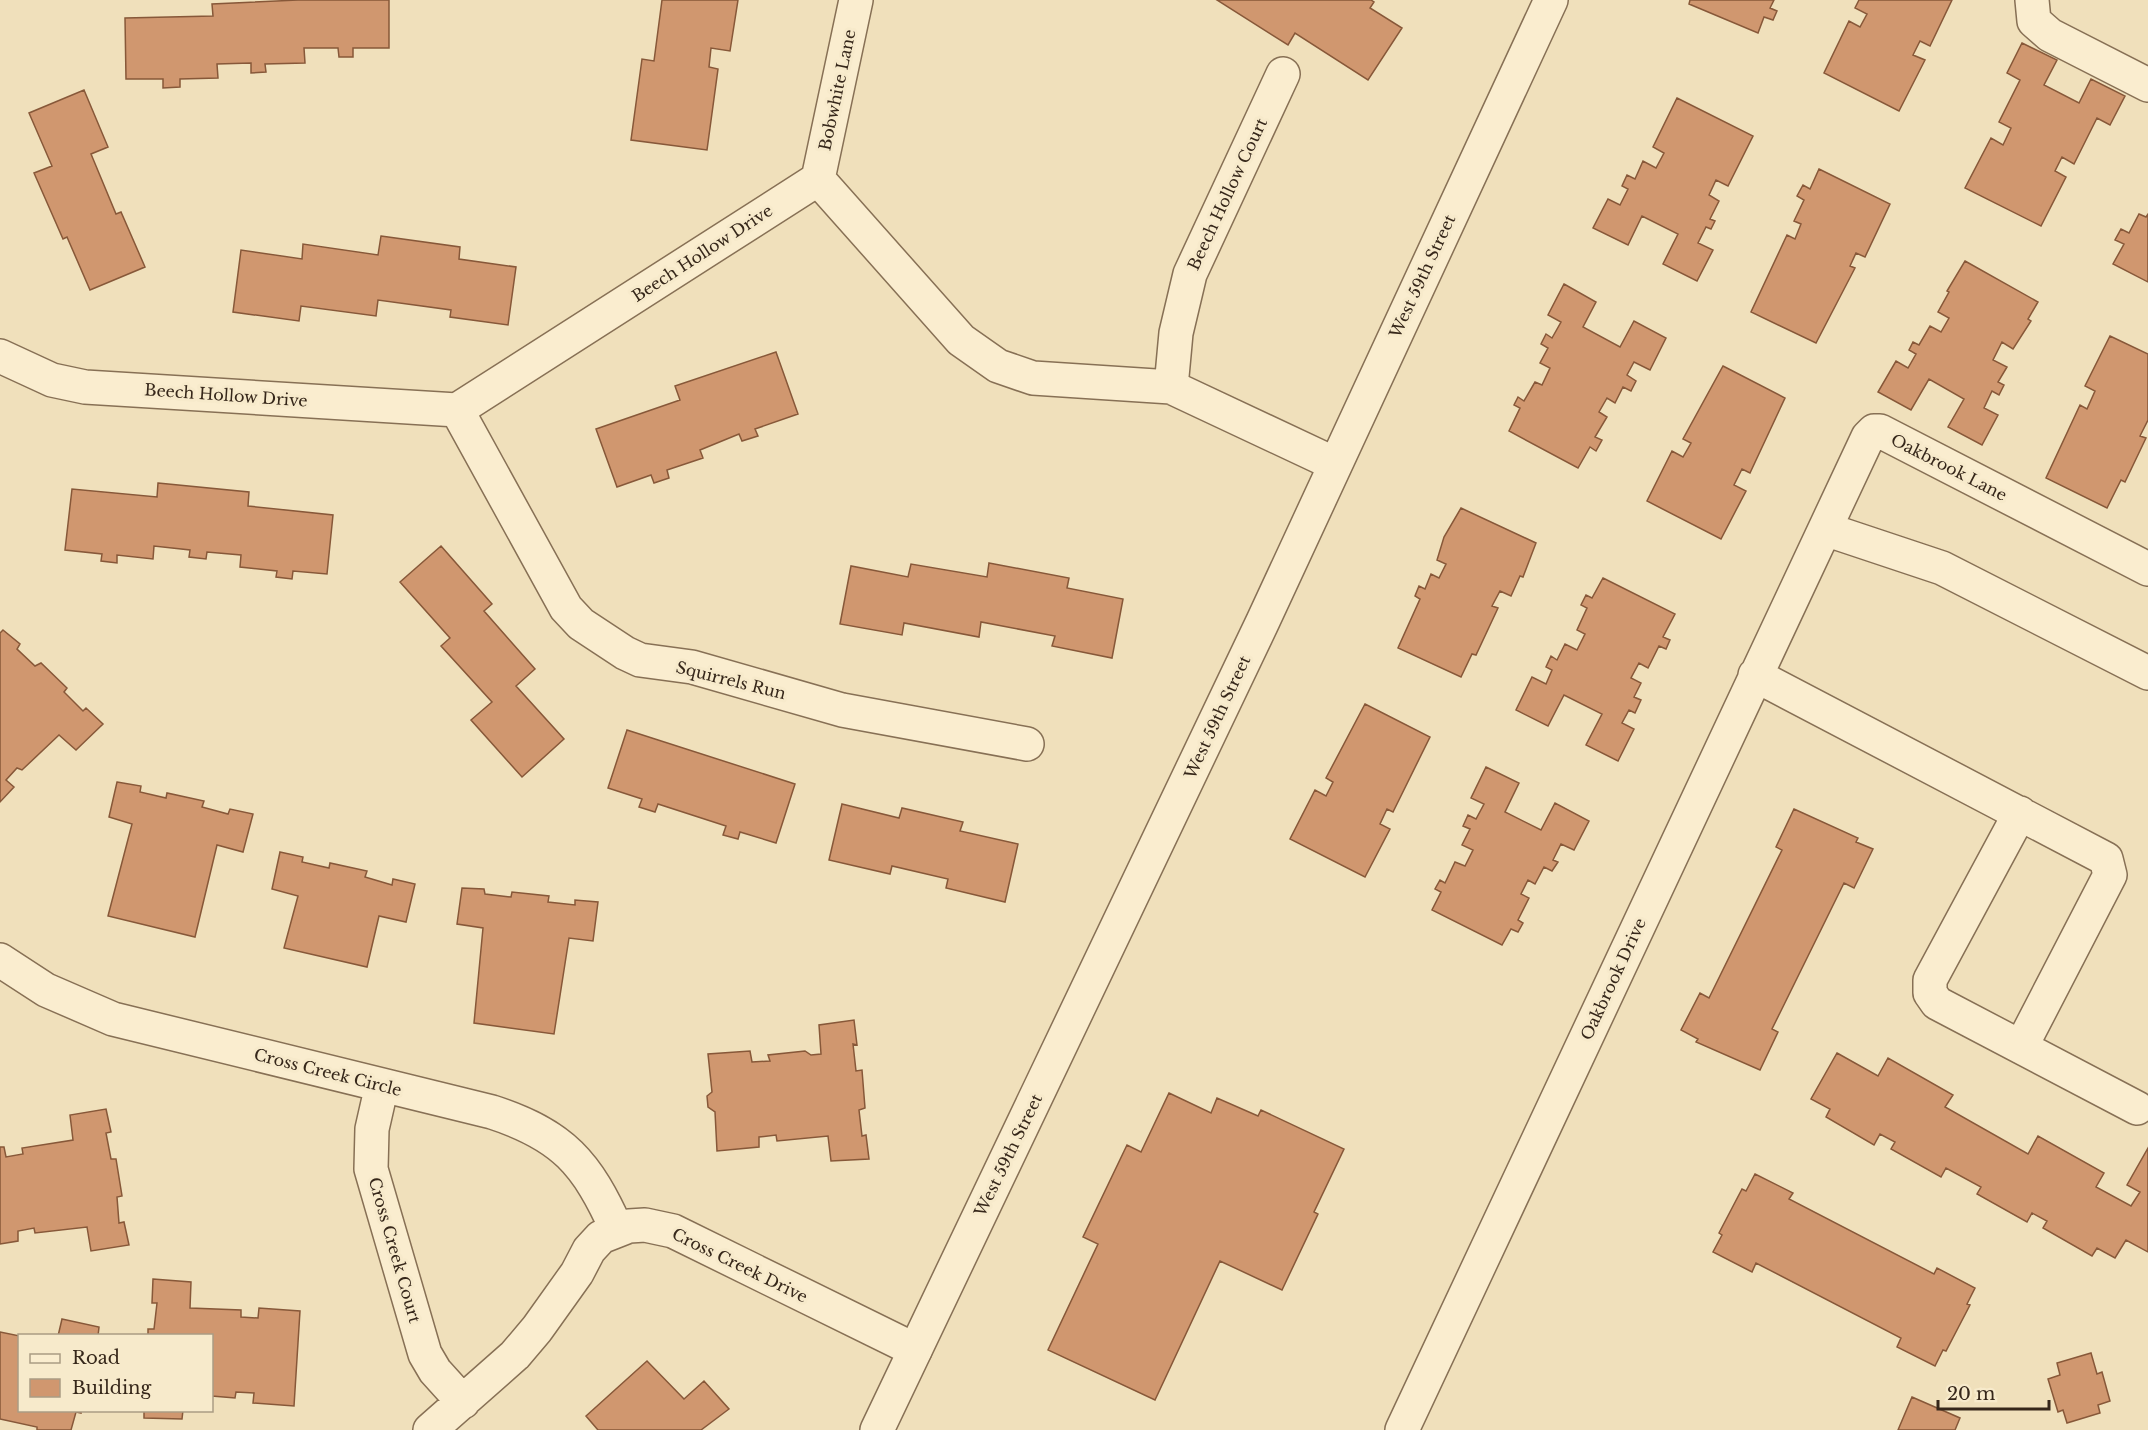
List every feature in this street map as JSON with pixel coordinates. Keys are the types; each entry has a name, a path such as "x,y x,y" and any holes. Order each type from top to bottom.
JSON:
{"street":[{"name":"Bobwhite Lane","path":"818,179 855,0"},
{"name":"West 59th Street","path":"877,1430 1335,464 1551,0"},
{"path":"2032,0 2034,21 2050,35 2148,85"},
{"name":"Beech Hollow Court","path":"1171,387 1176,333 1190,274 1283,74"},
{"path":"818,179 961,340 991,362 1033,378 1171,387 1335,464"},
{"name":"Beech Hollow Drive","path":"0,356 52,380 86,387 457,410 818,179"},
{"name":"Squirrels Run","path":"457,410 566,608 581,624 629,656 645,662 692,667 842,710 1027,744"},
{"name":"Oakbrook Lane","path":"1825,529 1868,437 1874,431 1880,431 2148,569"},
{"path":"1825,529 1942,568 2148,673"},
{"name":"Oakbrook Drive","path":"1402,1430 1825,529"},
{"path":"1755,675 2106,859 2110,875 2021,1047"},
{"path":"2020,813 1930,980 1930,993 1937,1003 2137,1108"},
{"name":"Cross Creek Circle","path":"0,960 61,998 113,1019 492,1112 522,1122 551,1138 585,1170 603,1197 617,1230"},
{"name":"Cross Creek Court","path":"382,1085 372,1129 374,1182 425,1354 435,1371 463,1402"},
{"name":"Cross Creek Drive","path":"430,1430 515,1355 578,1273 589,1250 602,1237 617,1230 645,1225 673,1231 915,1350"}],"building":[{"path":"298,0 389,0 389,48 353,48 353,57 339,57 338,48 304,48 305,63 265,64 266,72 251,73 251,63 217,64 218,78 180,79 180,87 163,88 163,79 126,79 125,18 213,16 212,4"},
{"path":"662,0 738,0 730,51 711,48 709,67 718,69 707,150 631,140 642,59 654,61"},
{"path":"1217,0 1371,0 1374,2 1370,8 1402,28 1368,80 1295,33 1288,45"},
{"path":"1690,0 1774,0 1770,8 1777,11 1773,20 1764,17 1758,33 1689,4"},
{"path":"1859,0 1952,0 1930,46 1920,41 1913,55 1925,60 1899,111 1824,73 1849,21 1860,27 1867,14 1855,8"},
{"path":"2022,43 2057,60 2044,85 2079,103 2091,79 2125,96 2110,125 2097,118 2074,164 2062,157 2055,171 2066,177 2041,226 1965,188 1991,138 2003,145 2011,128 1999,122 2020,80 2007,73"},
{"path":"84,90 108,147 91,154 116,214 121,212 145,267 90,290 67,237 63,239 34,173 52,166 29,113"},
{"path":"1677,98 1753,136 1728,186 1716,180 1709,195 1719,201 1710,219 1715,221 1711,229 1706,227 1698,243 1713,250 1697,281 1663,264 1678,234 1642,216 1628,245 1593,228 1608,199 1620,205 1628,189 1622,186 1627,175 1635,179 1643,161 1656,168 1664,153 1653,147"},
{"path":"1819,169 1890,204 1865,257 1856,253 1850,266 1855,268 1816,343 1751,312 1787,235 1795,239 1801,224 1794,221 1804,200 1797,196 1803,185 1810,189"},
{"path":"2139,214 2146,217 2148,214 2148,282 2113,264 2124,244 2115,240 2121,229 2129,233"},
{"path":"381,236 460,247 459,259 516,267 508,325 450,317 451,310 378,300 376,316 301,306 299,321 233,312 241,250 302,259 303,244 378,255"},
{"path":"1965,261 2038,302 2028,319 2031,321 2013,349 2002,342 1993,360 2007,367 1998,382 2004,385 1999,395 1992,391 1984,408 1998,415 1982,445 1948,427 1964,399 1929,379 1911,410 1878,392 1896,361 1908,368 1916,354 1909,350 1913,342 1919,345 1930,326 1941,332 1949,318 1938,312 1949,292 1947,291"},
{"path":"1564,284 1596,302 1583,327 1620,347 1634,321 1666,338 1650,370 1634,362 1627,375 1636,381 1631,391 1623,387 1615,403 1607,398 1599,412 1607,417 1595,437 1602,440 1596,451 1590,447 1578,468 1509,431 1520,408 1514,405 1518,397 1524,401 1535,382 1542,385 1550,368 1540,363 1548,348 1541,344 1546,334 1552,338 1561,322 1548,315"},
{"path":"2110,336 2148,354 2148,420 2140,436 2146,438 2125,482 2121,480 2107,508 2046,478 2080,405 2087,409 2095,391 2085,386"},
{"path":"776,352 798,414 755,429 758,436 742,441 739,434 700,450 703,458 667,470 669,478 654,483 651,475 617,487 596,429 680,400 675,386"},
{"path":"1723,366 1785,398 1750,473 1742,469 1734,485 1746,491 1721,539 1647,501 1672,451 1683,457 1691,443 1683,439"},
{"path":"158,483 249,492 248,506 333,515 327,574 293,571 292,579 276,577 277,571 240,567 241,555 207,552 206,559 189,557 190,550 154,546 153,559 117,555 117,563 101,561 102,554 65,550 72,489 157,497"},
{"path":"1461,508 1536,543 1523,577 1520,576 1511,596 1500,591 1492,606 1498,608 1476,655 1472,654 1461,677 1398,648 1420,599 1415,596 1419,586 1425,589 1431,574 1439,578 1446,564 1437,560 1444,537"},
{"path":"441,546 492,604 484,611 535,669 516,686 564,739 522,777 471,720 492,702 441,646 450,638 400,582"},
{"path":"989,563 1069,578 1067,588 1123,599 1112,658 1052,646 1055,636 981,622 979,637 904,623 902,635 840,624 851,566 908,577 911,564 987,577"},
{"path":"1603,578 1675,614 1663,637 1670,640 1666,649 1659,646 1648,668 1639,663 1631,678 1641,683 1634,697 1641,700 1635,713 1629,710 1622,723 1634,729 1618,761 1586,745 1602,714 1564,695 1548,726 1516,710 1532,677 1546,684 1552,670 1546,667 1551,656 1557,660 1565,644 1577,650 1585,634 1577,630 1587,608 1581,605 1586,595 1592,598"},
{"path":"3,630 20,644 17,649 35,666 41,663 67,688 64,692 83,711 86,708 103,724 76,750 59,735 22,770 17,768 6,780 14,787 0,802 0,633"},
{"path":"1365,704 1430,737 1393,812 1387,809 1380,824 1390,829 1365,877 1290,839 1315,790 1326,796 1333,782 1326,778"},
{"path":"627,730 795,784 776,843 740,832 738,839 723,835 726,826 658,804 655,812 639,807 642,799 608,788"},
{"path":"1486,767 1519,783 1505,812 1541,830 1555,803 1589,821 1574,850 1561,844 1553,860 1558,862 1552,871 1544,867 1535,884 1528,880 1521,894 1529,898 1518,920 1523,923 1518,932 1511,929 1502,945 1432,910 1441,892 1435,889 1440,880 1445,883 1455,862 1465,866 1473,850 1462,845 1470,829 1463,826 1468,815 1476,819 1484,804 1471,798"},
{"path":"117,782 141,786 140,792 166,798 167,793 204,801 202,807 228,814 230,809 253,814 243,852 217,845 195,937 108,916 132,824 109,817"},
{"path":"842,804 899,818 902,808 963,822 960,831 1018,844 1005,902 946,888 948,879 892,866 890,874 829,860"},
{"path":"1794,809 1858,838 1856,842 1873,849 1854,888 1844,883 1772,1029 1778,1032 1760,1070 1696,1042 1698,1039 1681,1030 1700,993 1709,998 1782,850 1776,847"},
{"path":"280,852 303,857 302,862 329,868 330,863 367,871 365,877 392,885 393,879 415,884 406,922 379,916 367,967 284,948 298,896 272,889"},
{"path":"462,888 484,889 485,894 511,897 512,892 549,896 548,902 575,905 575,900 598,902 593,941 569,938 554,1034 474,1023 483,928 457,924"},
{"path":"854,1020 857,1045 853,1044 856,1071 862,1070 865,1108 859,1110 862,1136 866,1135 869,1159 831,1161 828,1136 777,1141 776,1135 759,1137 759,1147 717,1151 715,1112 708,1107 707,1096 712,1092 708,1054 750,1051 752,1062 770,1061 768,1055 805,1051 811,1055 821,1054 819,1025"},
{"path":"1837,1053 1878,1076 1888,1058 1953,1095 1945,1107 2028,1154 2038,1136 2104,1173 2096,1187 2131,1206 2140,1192 2127,1185 2148,1148 2148,1252 2126,1240 2115,1258 2097,1248 2092,1256 2043,1228 2047,1221 2032,1213 2027,1222 1977,1194 1981,1187 1946,1168 1941,1177 1891,1149 1895,1142 1880,1134 1874,1145 1826,1117 1830,1109 1811,1099"},
{"path":"1169,1093 1211,1113 1217,1098 1258,1116 1261,1110 1344,1149 1314,1212 1318,1214 1282,1290 1220,1261 1155,1400 1048,1350 1098,1244 1083,1237 1127,1145 1141,1152"},
{"path":"106,1109 111,1132 106,1133 111,1159 116,1159 122,1196 117,1197 119,1223 124,1222 129,1245 91,1251 87,1227 35,1233 34,1228 18,1231 18,1241 0,1244 0,1147 4,1147 6,1157 23,1154 22,1148 73,1140 70,1115"},
{"path":"1755,1174 1793,1193 1789,1199 1934,1274 1937,1268 1975,1288 1967,1304 1970,1305 1946,1351 1943,1350 1935,1366 1897,1347 1901,1338 1756,1263 1752,1272 1713,1252 1722,1235 1719,1233 1742,1189 1746,1191"},
{"path":"153,1279 191,1282 190,1308 241,1310 241,1317 258,1318 259,1308 300,1311 294,1406 253,1403 254,1393 236,1392 235,1398 213,1396 213,1334 148,1334 148,1329 154,1329 157,1303 152,1303"},
{"path":"62,1319 99,1327 98,1334 58,1334"},
{"path":"0,1332 18,1336 18,1412 76,1412 71,1430 37,1430 37,1427 0,1419"},
{"path":"2091,1353 2097,1374 2102,1372 2110,1401 2098,1405 2100,1413 2067,1423 2063,1410 2058,1412 2048,1379 2060,1375 2057,1363"},
{"path":"647,1361 684,1399 704,1381 729,1409 701,1430 598,1430 586,1416"},
{"path":"1912,1397 1960,1418 1955,1430 1898,1430"},
{"path":"144,1412 183,1412 182,1419 144,1418"}]}
